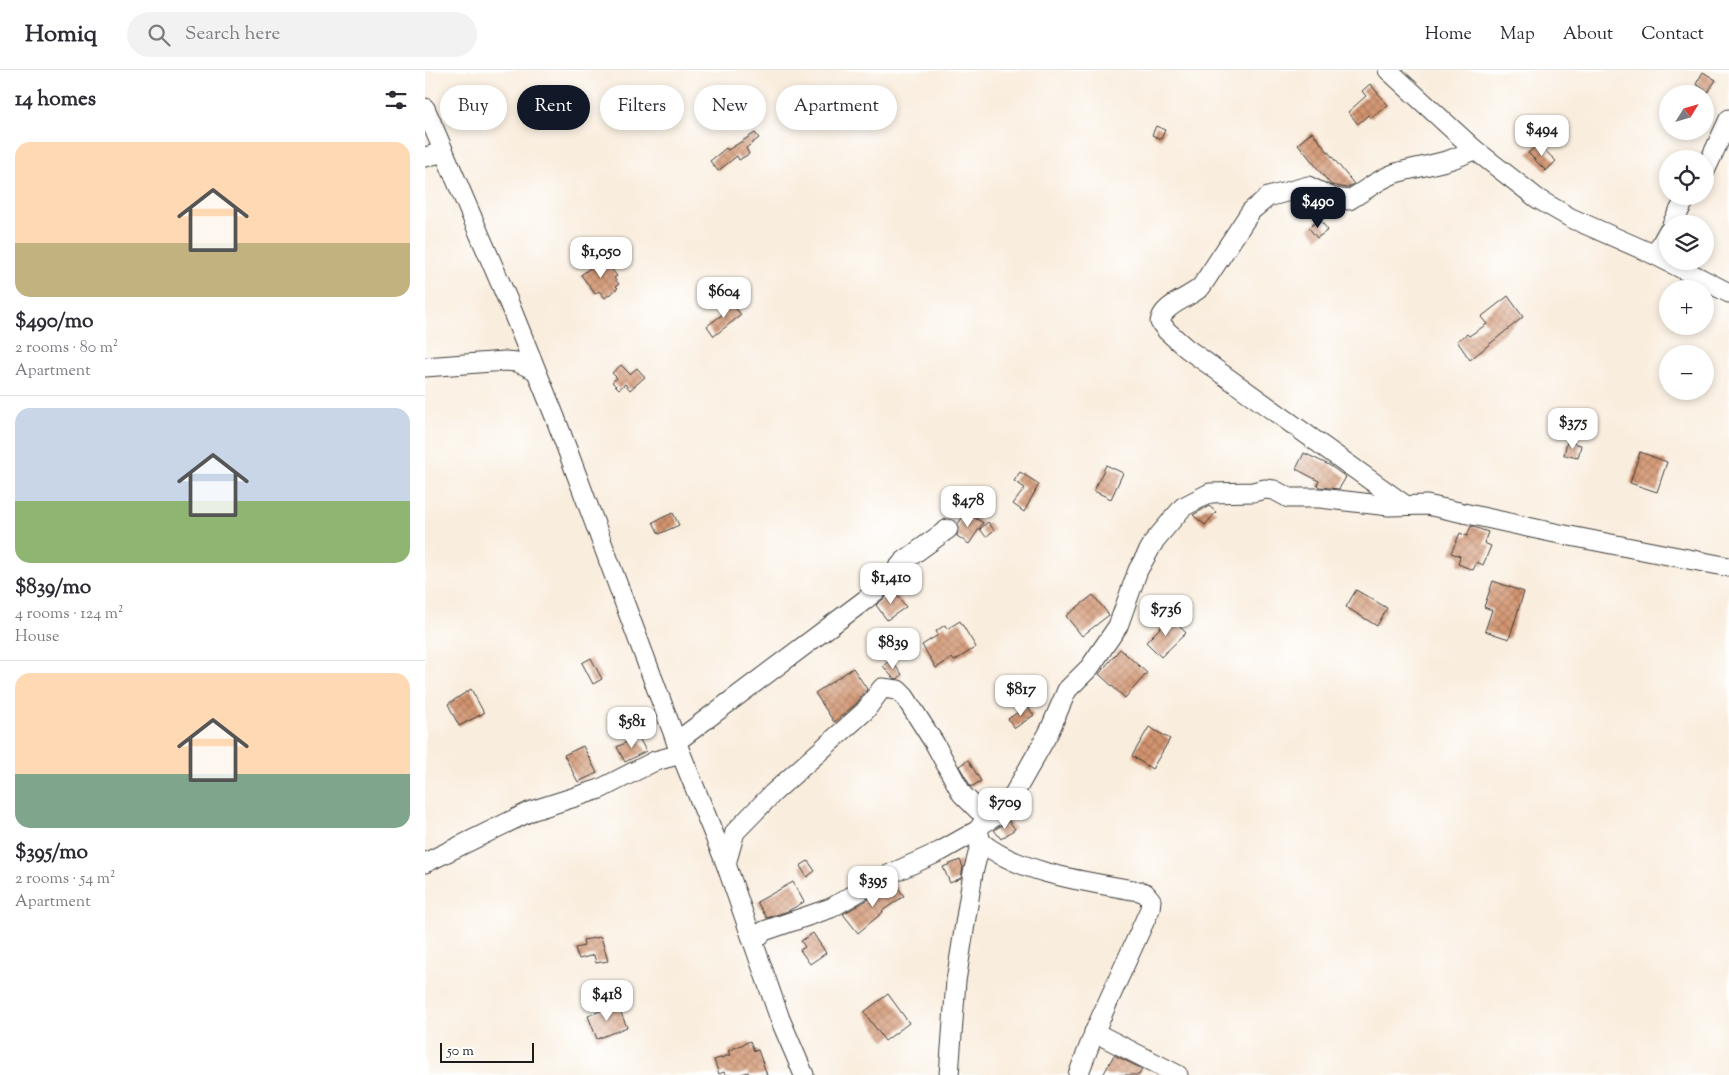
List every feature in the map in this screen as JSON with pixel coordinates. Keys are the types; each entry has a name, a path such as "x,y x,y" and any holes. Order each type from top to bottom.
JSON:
{"street":[{"path":"1388,70 1474,149 1555,209 1655,255 1729,293"},
{"path":"425,108 555,417 679,748 725,864 780,1020 804,1075"},
{"path":"1714,152 1729,119"},
{"path":"1405,505 1186,348 1167,331 1160,322 1161,316 1165,310 1191,296 1201,287 1251,211 1268,197 1308,186 1314,187 1333,198 1349,200 1378,180 1398,173 1458,159 1474,149"},
{"path":"425,157 444,152"},
{"path":"1655,255 1659,248"},
{"path":"425,367 505,361 517,362 535,370"},
{"path":"949,1075 956,981 982,824 1001,813 1010,801 1040,749 1067,690 1090,667 1119,626 1138,570 1155,540 1183,507 1210,493 1253,492 1265,489 1275,490 1289,498 1320,498 1389,506 1427,504 1563,535 1729,566"},
{"path":"425,863 531,811 599,789 679,748 882,586 904,561 948,529"},
{"path":"725,864 735,832 773,793 865,711 882,688 898,690 905,697 935,744 962,794 978,810 995,816"},
{"path":"753,942 765,931 831,908 888,875 979,836"},
{"path":"979,836 997,855 1063,877 1139,891 1145,893 1151,900 1150,908 1094,1032 1077,1075"},
{"path":"1094,1032 1177,1075"}],"building":[{"path":"1703,72 1716,80 1713,85 1696,84"},
{"path":"1370,84 1388,105 1371,118 1368,115 1358,124 1348,112 1366,96 1362,91"},
{"path":"1156,126 1165,130 1161,139 1152,135"},
{"path":"1312,132 1354,184 1347,188 1331,185 1298,144"},
{"path":"755,133 759,138 746,148 749,154 739,160 737,156 718,171 710,161 726,148 728,150"},
{"path":"1538,144 1556,161 1546,171 1528,153"},
{"path":"1319,219 1328,230 1317,238 1309,228"},
{"path":"603,258 617,276 614,278 619,284 616,286 618,288 605,298 599,291 595,294 581,275"},
{"path":"1508,296 1523,317 1470,360 1457,341 1467,334 1469,336 1487,324 1481,317"},
{"path":"731,302 741,315 714,336 707,326 723,314 720,310"},
{"path":"621,365 630,374 637,368 645,377 630,390 625,384 619,389 612,382 617,378 612,373"},
{"path":"1567,442 1581,445 1578,458 1564,455"},
{"path":"1640,452 1667,462 1657,492 1630,483"},
{"path":"1304,453 1329,465 1346,477 1339,489 1319,487 1317,485 1319,481 1296,469"},
{"path":"1106,465 1123,473 1111,499 1094,491"},
{"path":"1020,472 1039,484 1024,512 1013,504 1025,488 1014,481"},
{"path":"1209,506 1216,512 1205,525 1193,515"},
{"path":"966,512 983,523 969,544 957,536 958,524"},
{"path":"673,513 679,525 659,534 653,522"},
{"path":"988,522 994,530 986,537 980,529"},
{"path":"1471,526 1488,532 1484,543 1491,546 1483,565 1477,562 1473,570 1458,564 1460,556 1451,553 1460,533 1467,536"},
{"path":"1493,581 1524,592 1509,639 1485,631 1492,610 1484,607"},
{"path":"894,590 906,607 887,620 876,605"},
{"path":"1356,590 1387,608 1377,626 1346,607"},
{"path":"1093,595 1109,615 1082,636 1066,616"},
{"path":"1171,617 1186,633 1161,657 1146,642"},
{"path":"960,621 976,647 954,661 952,658 936,668 922,645 938,635 936,631 945,625 947,629"},
{"path":"1120,649 1147,673 1125,698 1099,674"},
{"path":"591,658 602,679 593,684 582,663"},
{"path":"890,660 902,674 898,679 893,678 883,666"},
{"path":"853,668 867,689 857,703 834,722 815,693"},
{"path":"471,689 484,713 459,726 448,704"},
{"path":"1027,706 1034,715 1015,728 1008,719"},
{"path":"1149,727 1170,739 1152,769 1132,756"},
{"path":"638,736 646,751 625,762 617,747"},
{"path":"583,746 597,773 578,782 564,755"},
{"path":"968,760 981,781 971,787 959,766"},
{"path":"1009,821 1015,829 1001,839 994,830"},
{"path":"960,860 963,867 961,878 950,883 943,867"},
{"path":"808,861 815,871 807,877 800,866"},
{"path":"793,882 804,902 788,911 767,918 757,902"},
{"path":"895,884 904,896 882,911 858,933 843,914"},
{"path":"813,933 826,953 810,964 800,950 805,947 801,941"},
{"path":"601,937 608,961 596,963 594,955 579,959 575,948 584,946 583,940"},
{"path":"888,994 909,1023 885,1041 864,1012"},
{"path":"617,1004 627,1027 597,1039 588,1016"},
{"path":"750,1041 754,1051 758,1050 767,1075 749,1075 748,1072 738,1075 726,1075 724,1072 719,1074 714,1060 730,1055 728,1051"},
{"path":"1114,1055 1142,1069 1139,1075 1103,1075"}]}
